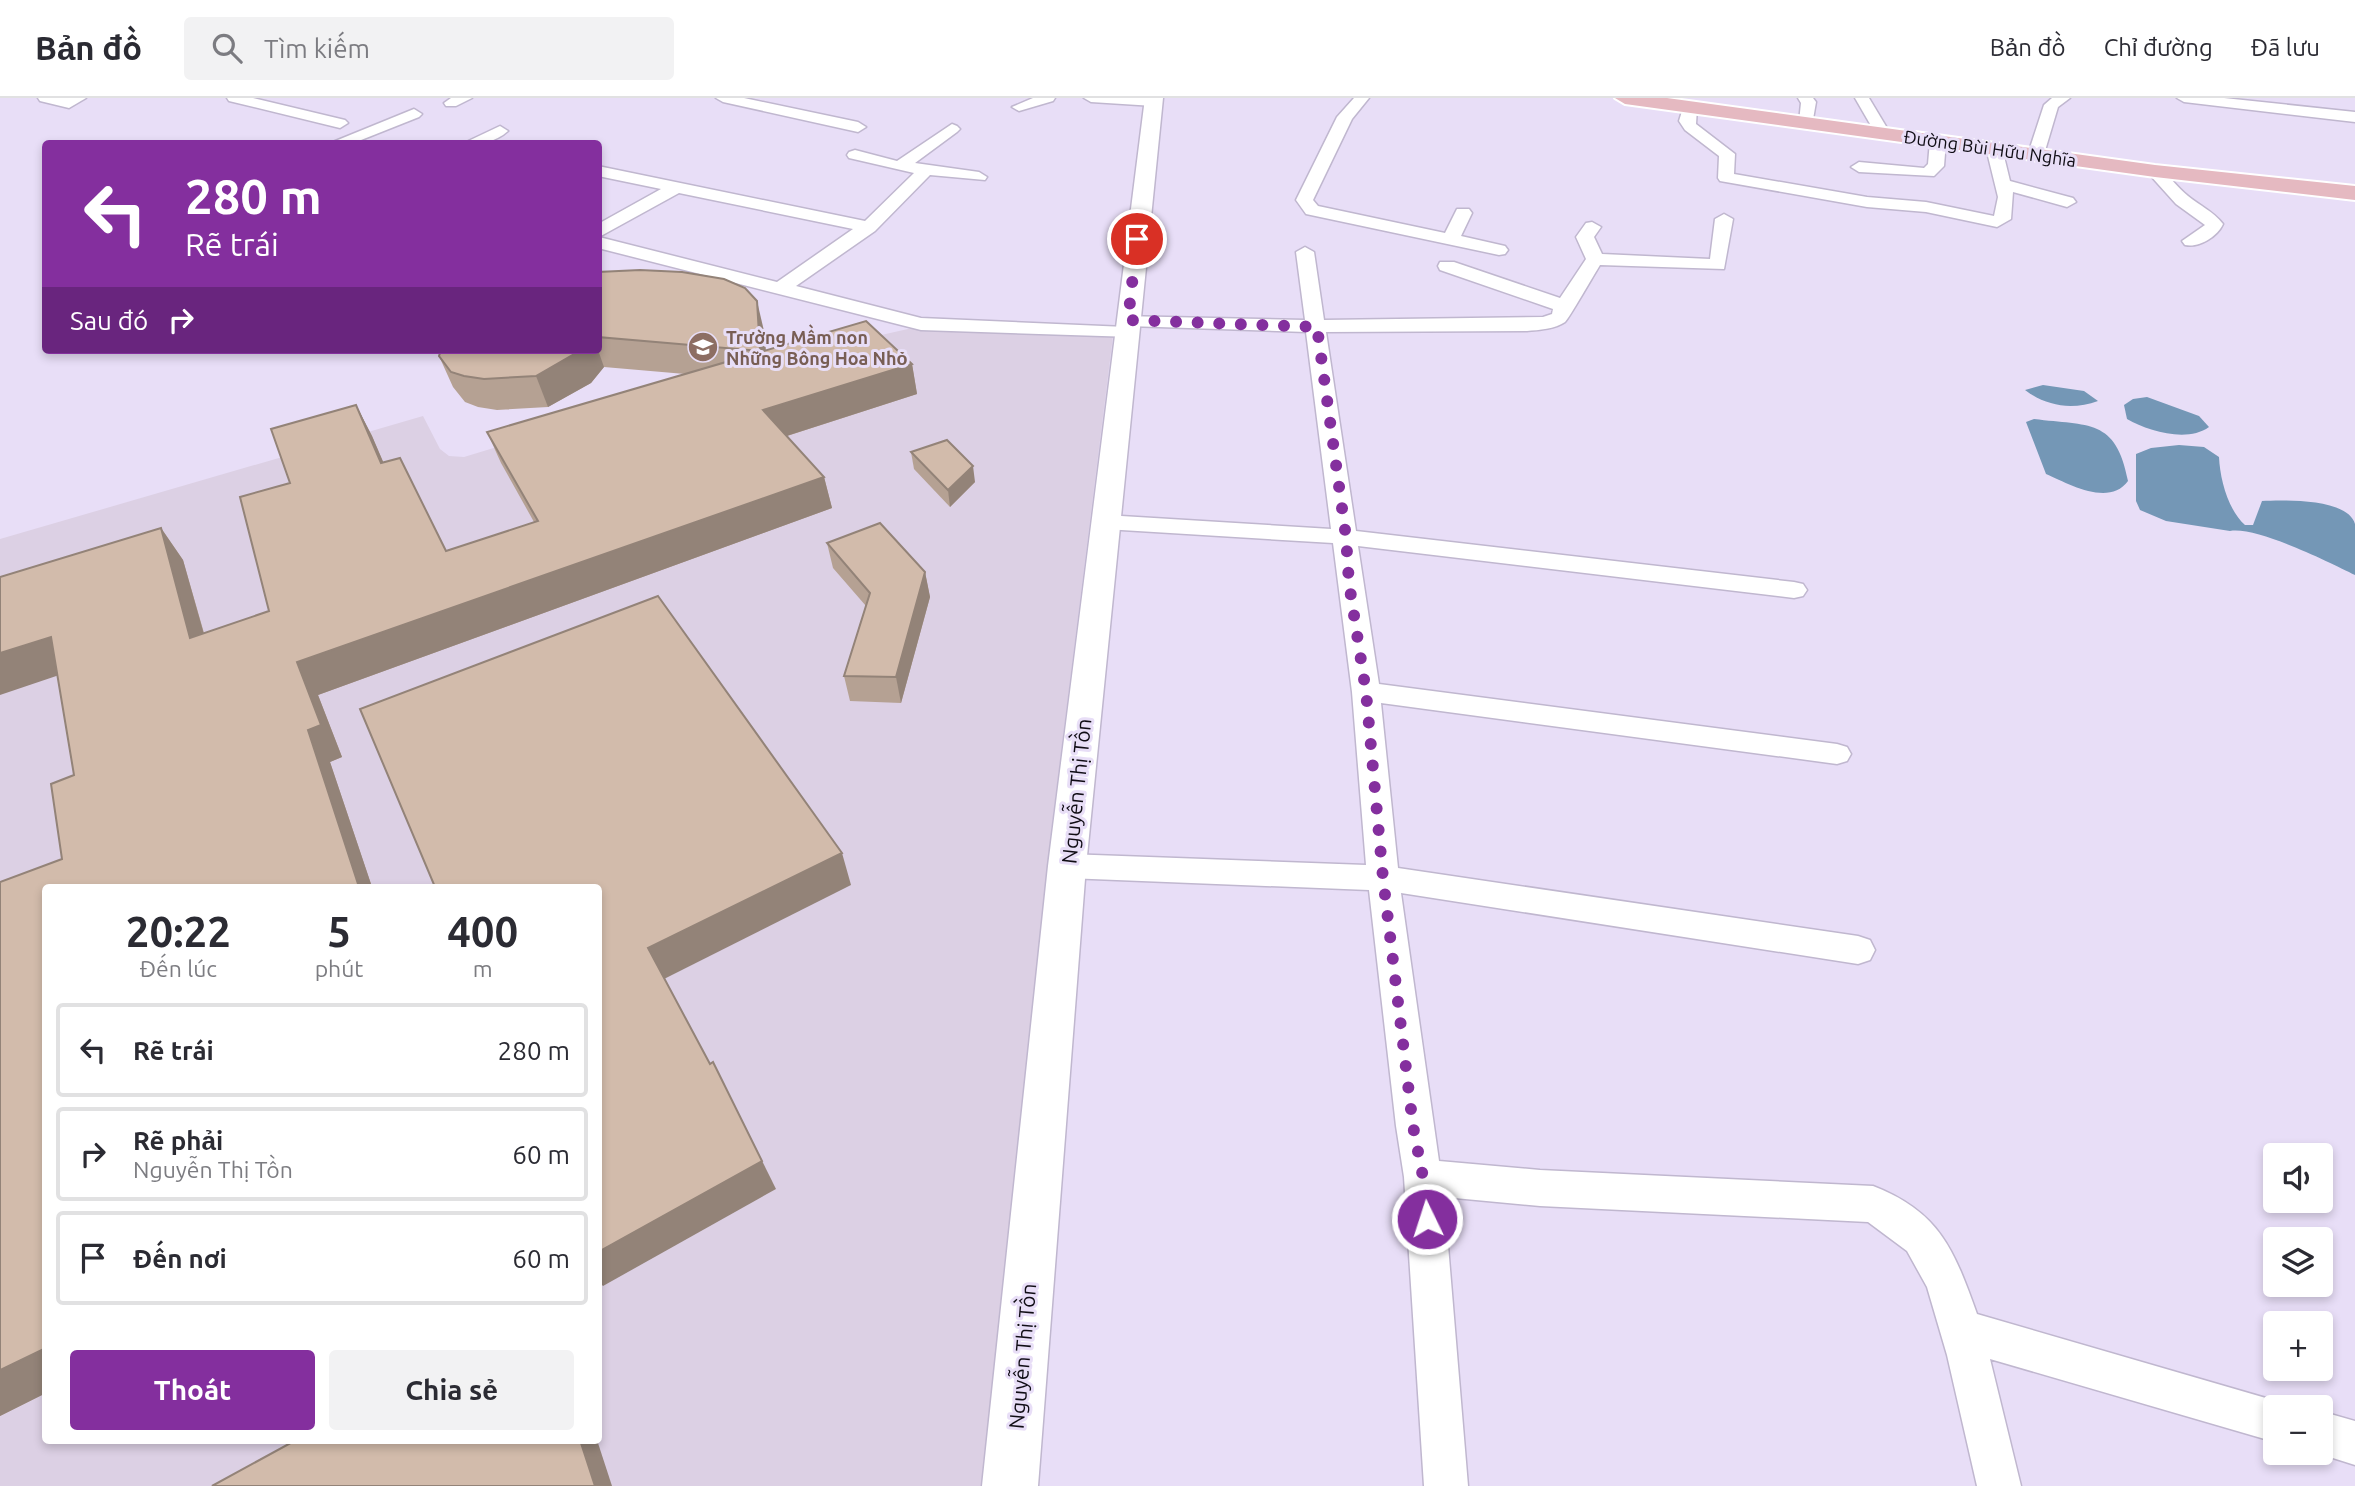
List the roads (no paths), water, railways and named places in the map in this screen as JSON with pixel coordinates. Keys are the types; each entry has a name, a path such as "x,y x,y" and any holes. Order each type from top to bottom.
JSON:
{"main road":[{"name":"Đường Bùi Hữu Nghĩa","path":"1625,98 2155,171 2355,192"}],"street":[{"path":"45,98 69,104 79,98"},
{"path":"234,98 340,123"},
{"path":"723,98 858,127"},
{"path":"1019,107 1048,98"},
{"path":"1091,98 1154,100"},
{"path":"1362,98 1345,117 1304,200 1312,210 1499,250"},
{"path":"1805,98 1809,102 1807,122"},
{"path":"1862,98 1882,133"},
{"path":"2036,154 2051,105 2057,98"},
{"path":"2185,98 2355,117"},
{"name":"Nguyễn Thị Tồn","path":"1010,1486 1067,866 1154,100"},
{"path":"1690,108 1688,124 1705,140 1726,152 1729,159 1725,177 1730,179 1867,202 1926,208 1997,222 2001,219 2006,197 1994,148"},
{"path":"346,140 414,114"},
{"path":"901,166 953,129"},
{"path":"479,140 500,131"},
{"path":"1859,167 1928,173 1936,166 1938,141"},
{"path":"855,155 901,166 979,177"},
{"path":"781,288 869,227 926,170"},
{"path":"2155,171 2182,200 2214,224 2212,229 2191,241"},
{"path":"602,172 869,227"},
{"path":"2004,184 2067,202"},
{"path":"602,230 677,187"},
{"path":"1450,240 1463,213"},
{"path":"1595,258 1716,266 1720,260 1724,219"},
{"path":"1592,226 1585,237 1595,258"},
{"path":"602,243 921,324 1317,327 1468,326 1546,322 1560,317 1564,306 1595,258"},
{"path":"1305,252 1366,692 1383,878 1413,1126 1423,1177 1446,1486"},
{"path":"1447,266 1564,306"},
{"path":"1105,522 1346,537 1794,590"},
{"path":"1366,692 1837,754"},
{"path":"1067,866 1383,878 1858,950"},
{"path":"1423,1177 1540,1188 1873,1204 1896,1216 1922,1239 1941,1269 1960,1330 1999,1486"},
{"path":"1960,1330 2263,1417"},
{"path":"2333,1437 2355,1443"}],"water":[{"path":"2043,385 2084,391 2098,401 2060,405 2042,400 2025,390"},
{"path":"2147,397 2199,416 2209,427 2200,432 2179,435 2146,428 2127,419 2124,405 2133,399"},
{"path":"2034,419 2097,429 2116,446 2128,481 2120,489 2100,493 2046,474 2026,422"},
{"path":"2179,445 2204,447 2219,457 2226,494 2245,525 2253,525 2262,501 2314,502 2340,509 2350,516 2355,524 2355,575 2274,539 2242,531 2166,521 2140,510 2136,501 2136,454 2151,448"}],"place":[{"name":"Trường Mầm non Những Bông Hoa Nhỏ","path":"703,347"}]}
